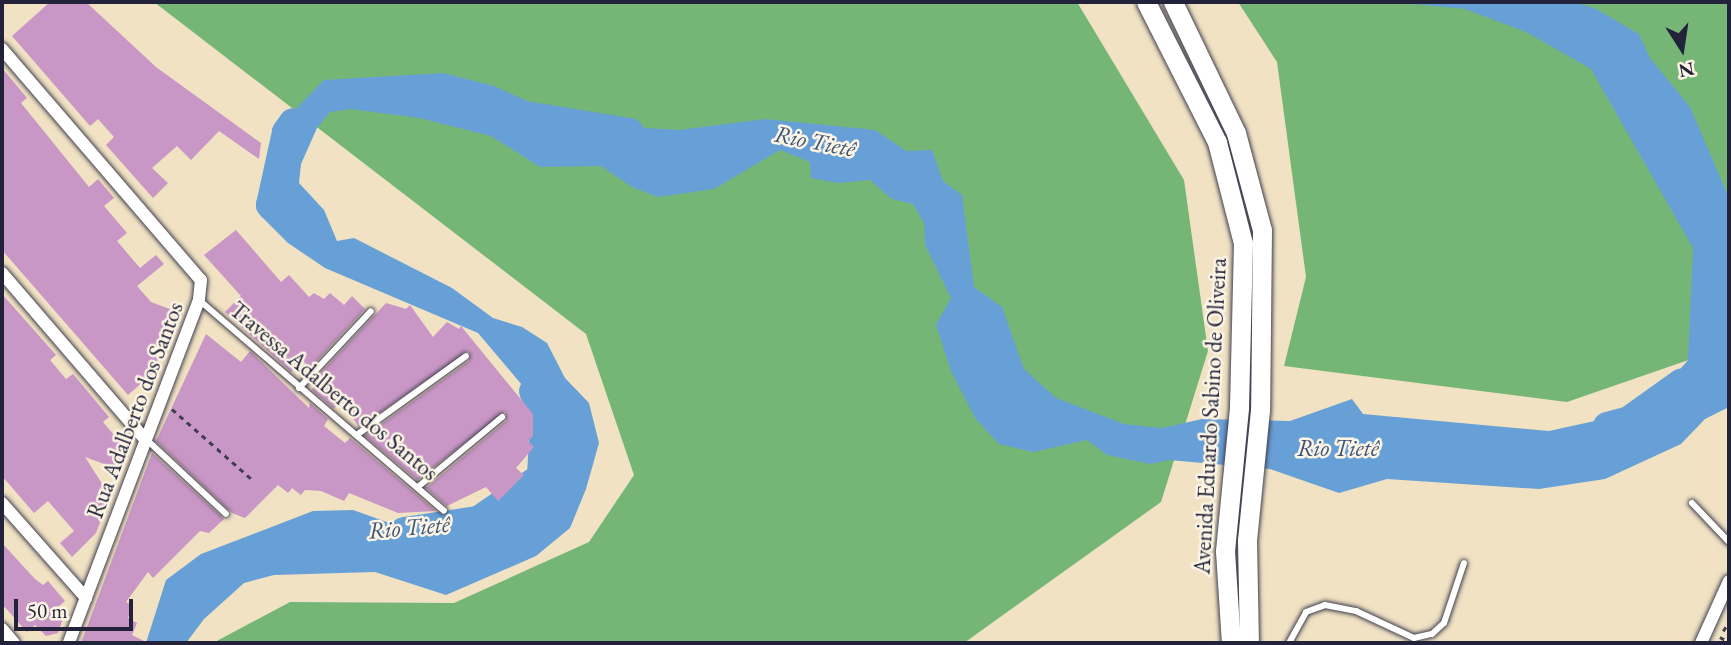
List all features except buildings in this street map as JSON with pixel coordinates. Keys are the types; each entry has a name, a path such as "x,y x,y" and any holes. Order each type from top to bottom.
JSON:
{"main road":[{"name":"Avenida Eduardo Sabino de Oliveira","path":"1146,2 1217,142 1233,192 1244,243 1239,408 1225,551 1231,643"},
{"name":"Avenida Eduardo Sabino de Oliveira","path":"1172,2 1236,133 1254,188 1264,269 1259,410 1245,607 1249,643"}],"street":[{"name":"Rua Adalberto dos Santos","path":"2,49 197,273 199,300 69,643"},
{"path":"2,273 145,439"},
{"path":"2,503 86,598"},
{"path":"1701,643 1729,581"},
{"path":"2,629 14,643"}],"lane":[{"name":"Travessa Adalberto dos Santos","path":"199,300 299,388 419,486 444,511"},
{"path":"299,388 371,311"},
{"path":"358,434 466,356"},
{"path":"419,486 502,417"},
{"path":"145,439 226,514"},
{"path":"1692,503 1729,542"},
{"path":"1289,643 1306,612 1325,605 1356,611 1414,638 1432,634 1444,623 1464,563"}],"path":[{"path":"161,400 254,481"},
{"path":"1729,622 1720,637 1729,642"}],"green space":[{"path":"154,2 1077,2 1184,180 1208,351 1161,502 964,643 213,643 290,602 454,603 589,542 634,475 586,334"},
{"path":"1238,2 1729,2 1729,346 1567,402 1284,366 1306,277 1277,62"}],"water":[{"name":"Rio Tietê","path":"1392,2 1574,2 1596,9 1639,34 1650,58 1690,107 1729,198 1729,407 1705,419 1681,444 1605,479 1539,489 1387,479 1339,493 1270,469 1169,460 1151,464 1107,455 1087,440 1033,452 999,444 975,418 951,371 936,325 951,298 925,245 924,223 913,204 892,199 870,180 838,183 811,178 810,162 780,150 714,189 658,197 632,187 601,166 540,167 491,136 419,118 351,109 330,112 317,128 301,164 299,183 324,210 337,241 354,238 452,288 493,318 522,327 547,343 565,378 589,403 599,443 586,489 570,528 536,556 446,595 375,572 274,575 244,583 204,619 186,643 146,643 166,580 201,554 313,511 353,510 398,526 474,521 517,506 540,485 549,459 543,427 528,392 478,333 325,268 288,243 261,216 272,197 281,158 276,138 295,110 324,80 443,73 494,86 545,109 581,132 600,125 679,130 765,119 875,130 906,151 932,150 943,181 962,195 974,287 1002,307 1024,369 1056,398 1124,424 1162,428 1202,419 1290,421 1352,399 1363,414 1549,431 1645,410 1688,360 1693,248 1591,69 1526,32 1465,9"}],"waterway":[{"name":"Rio Tietê","path":"532,116 630,132"},
{"name":"Rio Tietê","path":"285,218 270,205 286,132 293,122"},
{"name":"Rio Tietê","path":"1607,426 1629,420 1682,382"},
{"name":"Rio Tietê","path":"404,531 478,520 541,477 544,417 533,391"}]}
